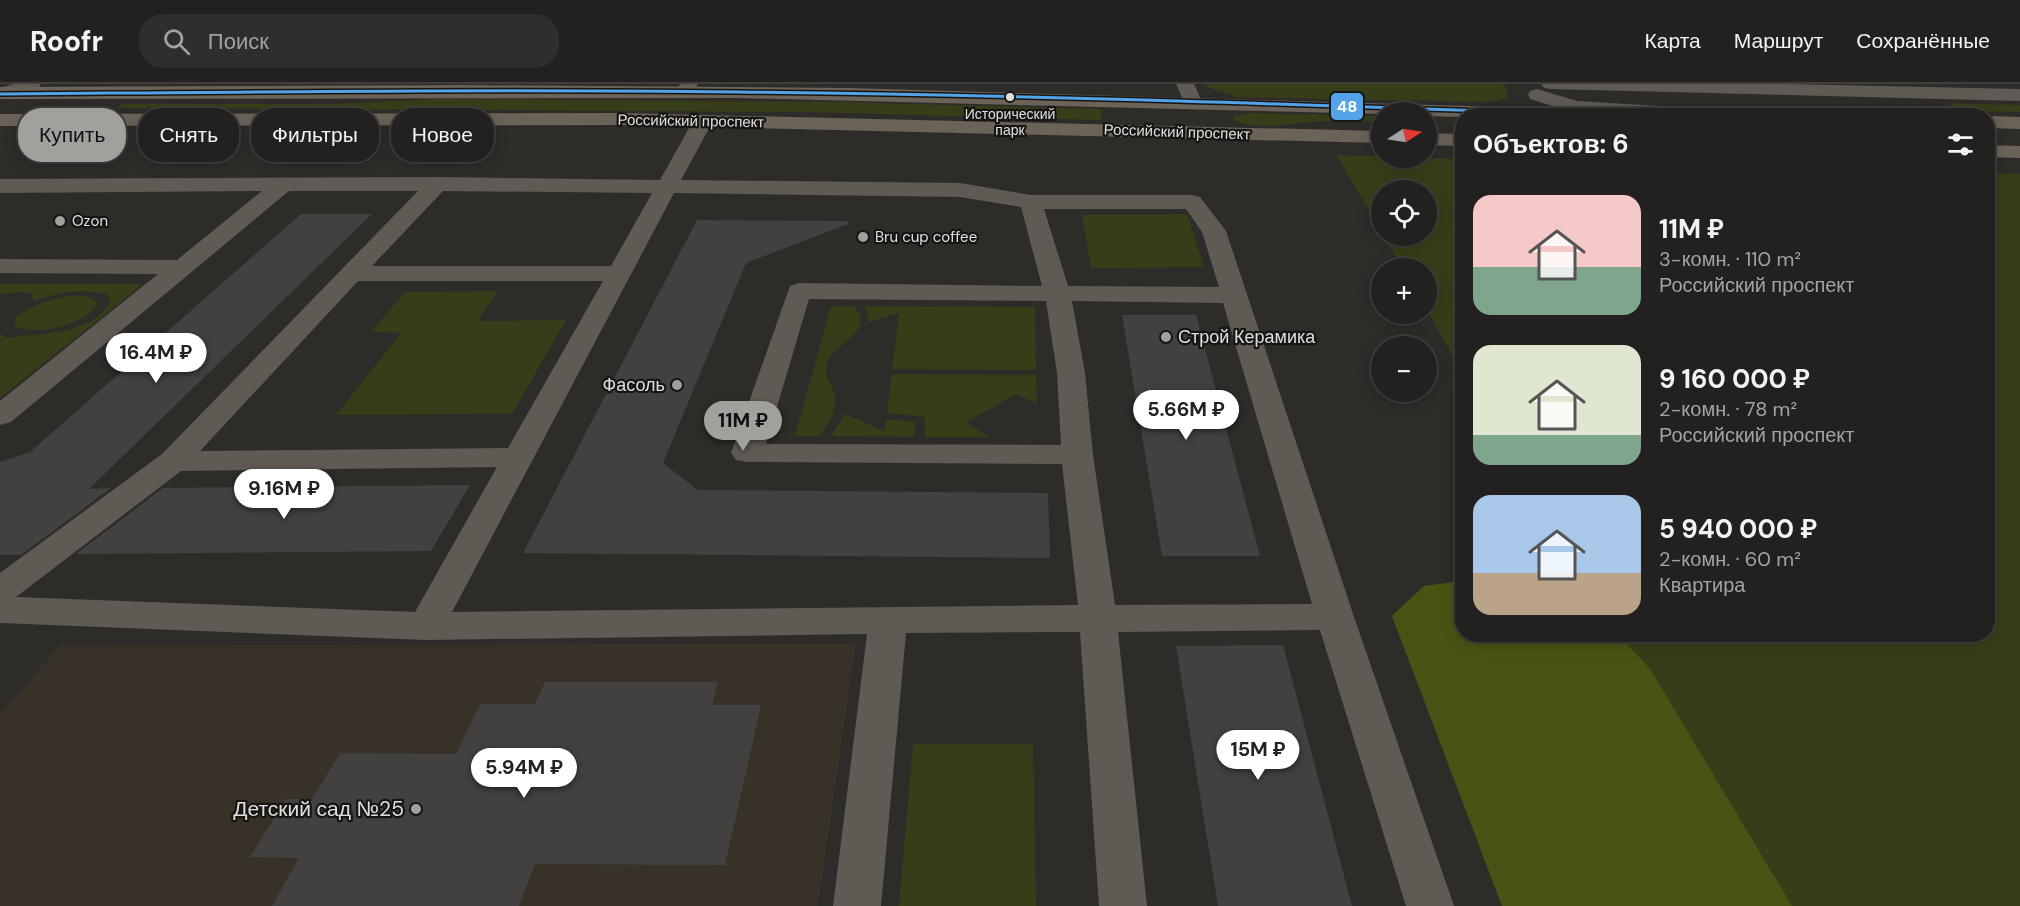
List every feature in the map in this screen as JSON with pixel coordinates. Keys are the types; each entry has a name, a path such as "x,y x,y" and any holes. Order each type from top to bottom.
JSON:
{"main road":[{"name":"Российский проспект","path":"1,94 535,87 823,89 1455,111"},
{"name":"Российский проспект","path":"0,120 703,121 1371,138"},
{"path":"1995,122 2020,123"},
{"path":"1437,139 1455,140"},
{"path":"1995,151 2020,152"}],"street":[{"path":"1,94 32,84"},
{"path":"1185,84 1193,102"},
{"path":"1550,84 2020,95"},
{"path":"1729,84 1747,88"},
{"path":"1527,88 1575,107 1593,108"},
{"path":"1527,88 1534,108"},
{"path":"426,626 703,121"},
{"path":"0,591 173,461 437,184"},
{"path":"0,186 437,184 668,186 960,190 1031,202 1192,202 1214,231 1335,617 1430,906"},
{"path":"0,416 283,185"},
{"path":"1031,202 1058,292 1071,373 1077,455 1098,618 1122,906"},
{"path":"0,266 183,267"},
{"path":"352,274 620,273"},
{"path":"1077,455 747,453 799,291 1234,295"},
{"path":"173,461 519,457"},
{"path":"0,610 426,626 1335,617"},
{"path":"857,906 888,620"}],"shaded area":[{"name":"Детский сад №25","path":"856,644 818,906 0,906 0,713 61,645"}],"green space":[{"path":"1205,84 1503,84 1507,89 1507,99 1490,102 1237,97 1207,87"},
{"path":"440,99 833,102 1101,109 1101,120 808,112 494,110 494,108 115,108 123,104 330,104"},
{"path":"1948,103 2020,105 2020,112 1995,112 1995,108 1957,108"},
{"path":"1249,113 1371,116 1371,122 1330,121 1268,126 1244,123 1234,120 1234,116"},
{"path":"1337,155 1371,156 1371,168 1437,168 1437,158 1455,159 1455,360 1435,324 1437,324 1437,258 1396,258 1389,246 1437,246 1437,180 1371,180 1371,214"},
{"path":"1995,173 2020,174 2020,906 1792,906 1651,670 1625,642 1995,642"},
{"path":"1187,214 1204,267 1091,268 1082,215"},
{"path":"0,284 143,284 0,398 0,333 6,338 79,327 103,312 111,300 106,294 79,291 52,295 34,301 32,294 22,292 0,294"},
{"path":"498,291 477,321 566,320 512,414 336,415 401,333 371,332 405,292"},
{"path":"68,296 88,297 97,303 83,318 60,327 35,330 15,326 15,319 27,310 46,301"},
{"path":"831,306 854,306 860,315 860,323 857,330 827,363 826,374 835,399 834,412 828,424 819,436 795,436"},
{"path":"865,306 1035,307 1036,370 892,369 899,313 869,322"},
{"path":"892,374 1036,375 1037,404 1017,394 966,422 989,437 925,437 925,417 887,413"},
{"path":"845,414 884,431 886,419 915,422 914,437 831,436"},
{"path":"1455,582 1455,642 1625,642 1651,670 1792,906 1502,906 1392,616 1424,586"},
{"path":"913,744 1033,744 1036,906 899,906"}],"building":[{"path":"301,214 372,214 89,489 111,488 21,555 0,555 0,462 30,452"},
{"path":"697,220 847,221 848,224 746,263 663,463 698,490 1048,493 1050,558 523,553"},
{"path":"1122,315 1196,315 1260,556 1162,556"},
{"path":"470,485 431,551 76,554 163,488"},
{"path":"1283,645 1352,906 1218,906 1176,646"},
{"path":"545,682 718,682 712,705 761,705 725,865 535,864 519,906 272,906 299,858 250,857 286,799 312,799 340,753 456,754 480,704 535,704"}],"transit line":[{"name":"48","path":"0,94 462,91 849,93 1455,110"}],"place":[{"name":"Исторический парк","path":"1010,97"},
{"name":"Ozon","path":"60,221"},
{"name":"Bru cup coffee","path":"863,237"},
{"name":"Строй Керамика","path":"1166,337"},
{"name":"Фасоль","path":"677,385"},
{"name":"Детский сад №25","path":"416,809"}]}
